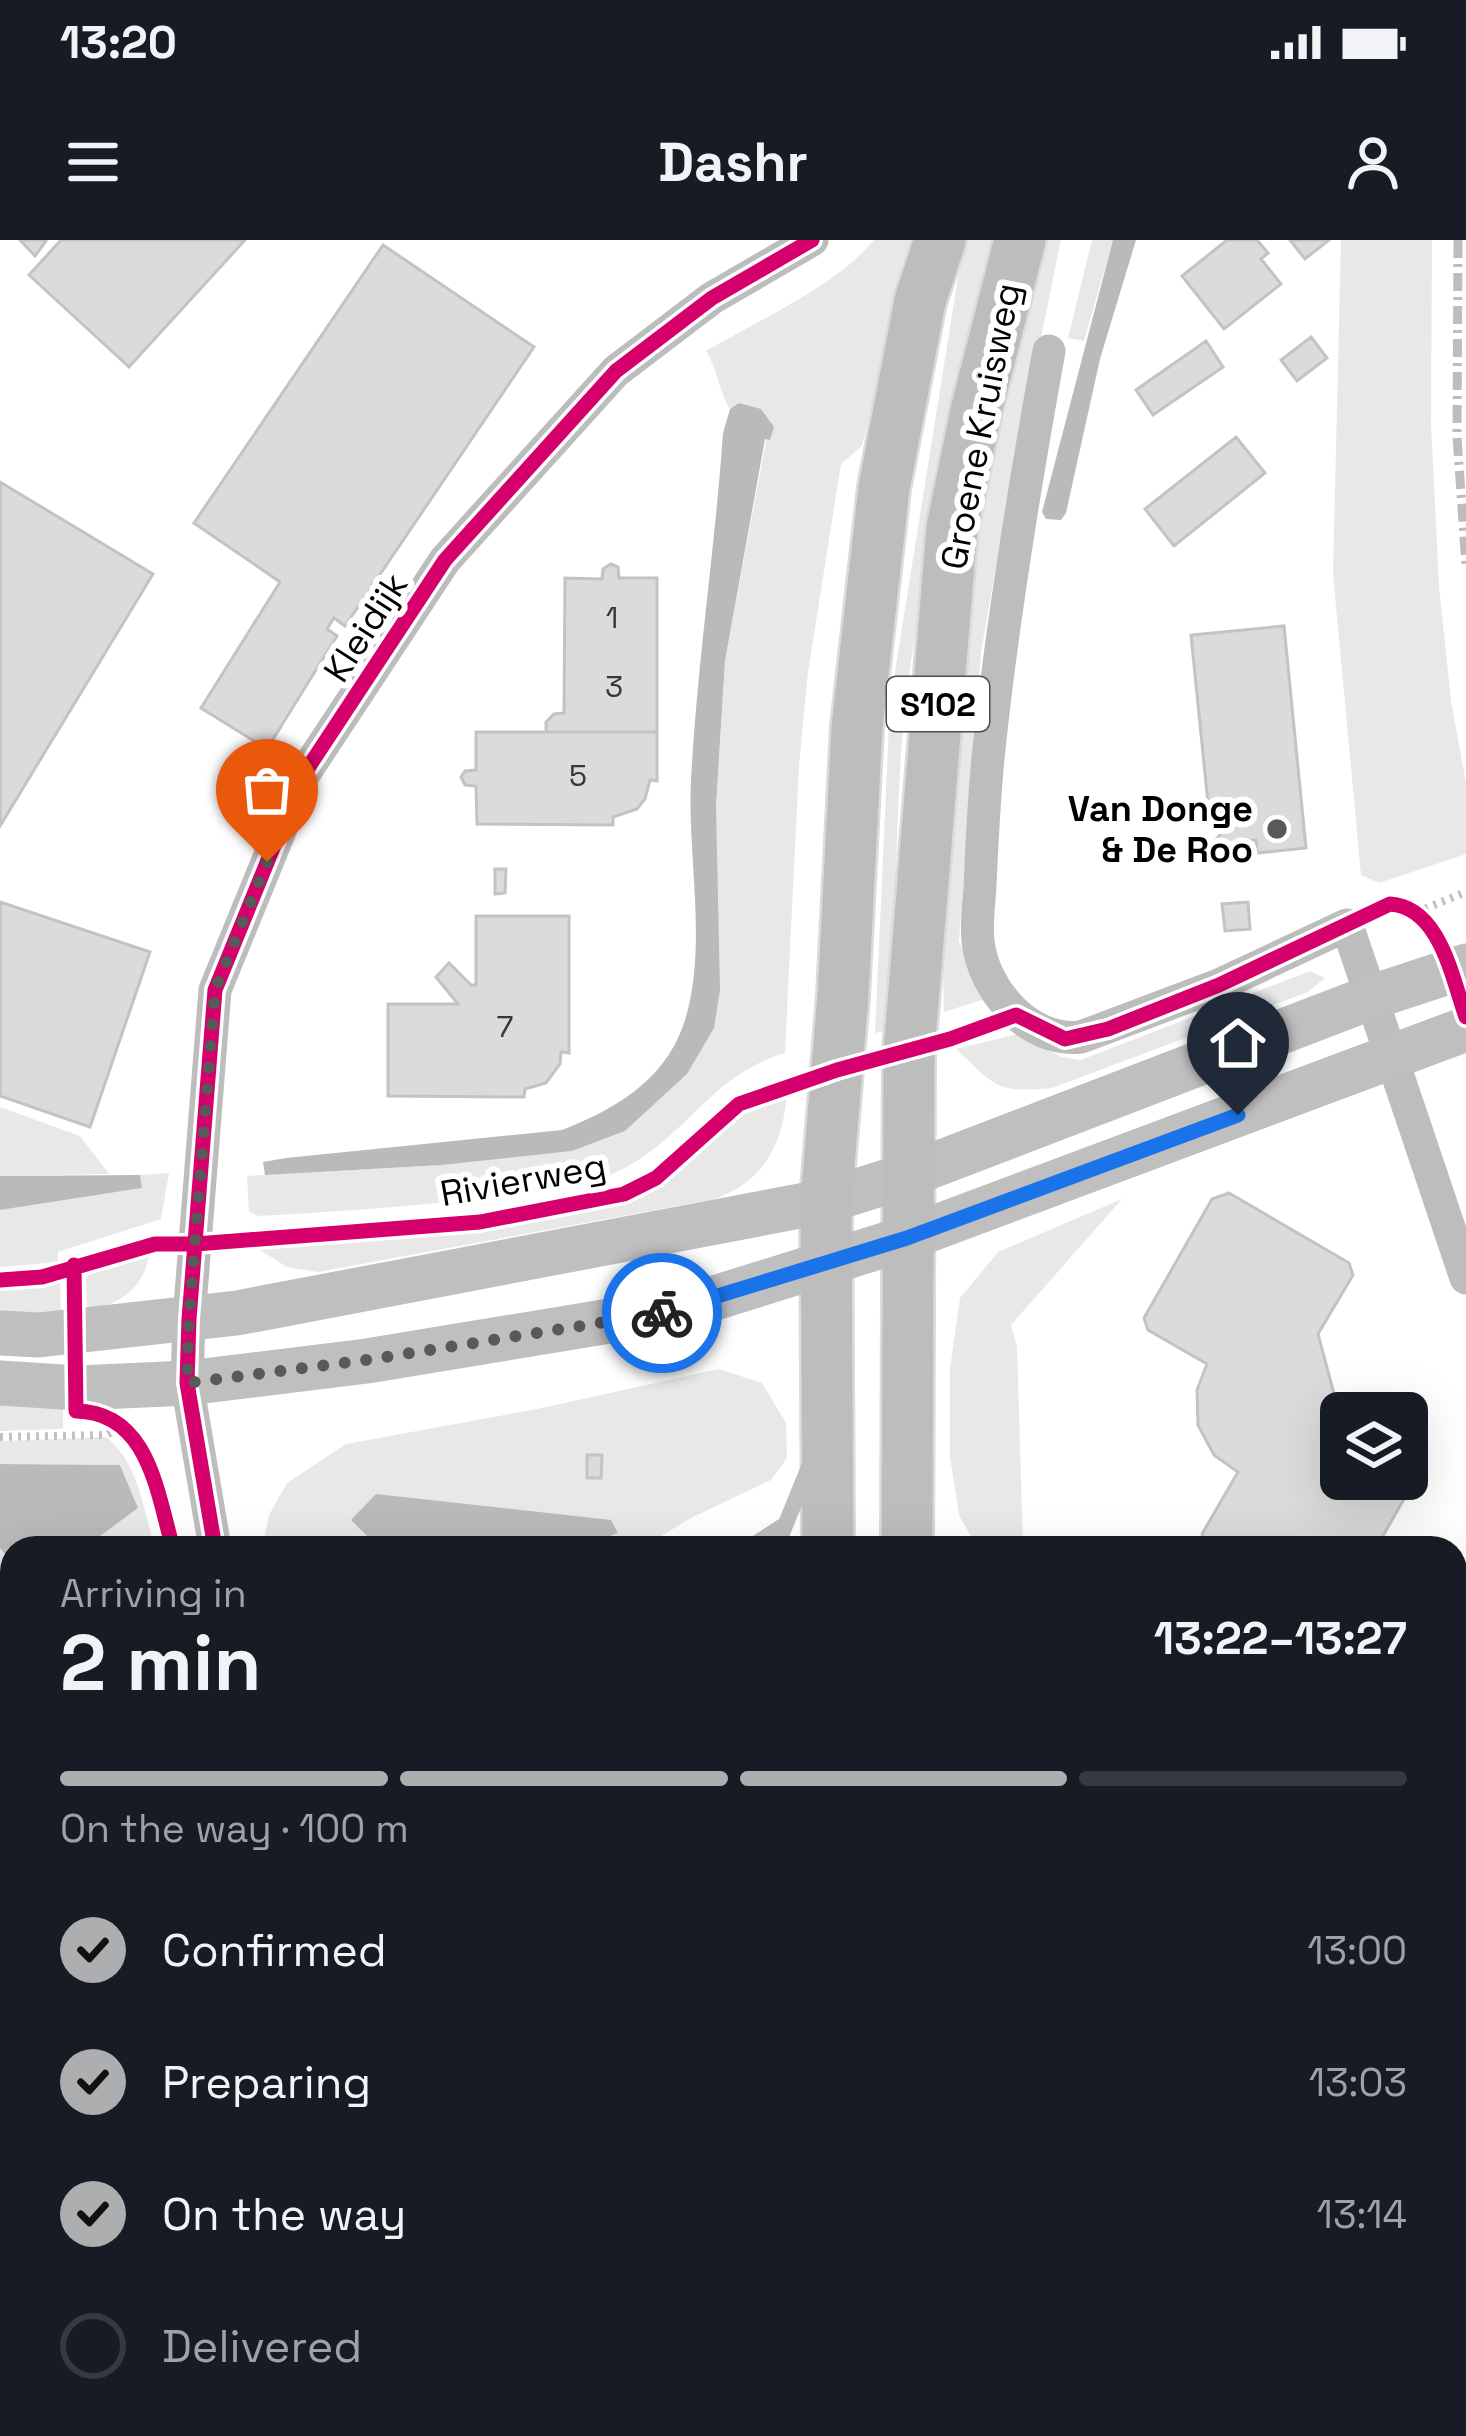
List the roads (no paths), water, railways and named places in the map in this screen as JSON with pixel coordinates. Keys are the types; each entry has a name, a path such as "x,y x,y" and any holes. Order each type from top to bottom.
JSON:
{"main road":[{"name":"S102","path":"806,1536 828,1422 826,1201 856,727 881,512 920,301 940,240"},
{"name":"Groene Kruisweg","path":"907,1536 909,1051 952,528 1020,240"},
{"path":"0,1333 39,1336 189,1319 394,1286 826,1201 908,1175 1458,968"},
{"path":"0,1382 78,1388 187,1383 367,1360 676,1310 907,1238 1466,1029"}],"street":[{"name":"Kleidijk","path":"213,1536 187,1383 215,990 302,777 445,560 616,371 712,298 812,240"},
{"name":"Groene Kruisweg","path":"1049,351 1001,635 982,812 978,943 1000,997 1016,1015 1065,1039 1081,1037 1219,985 1347,926 1372,998"},
{"path":"1372,998 1466,1278"}],"railway":[{"path":"1458,240 1457,436 1466,566"}],"place":[{"name":"Van Donge & De Roo","path":"1277,829"}]}
